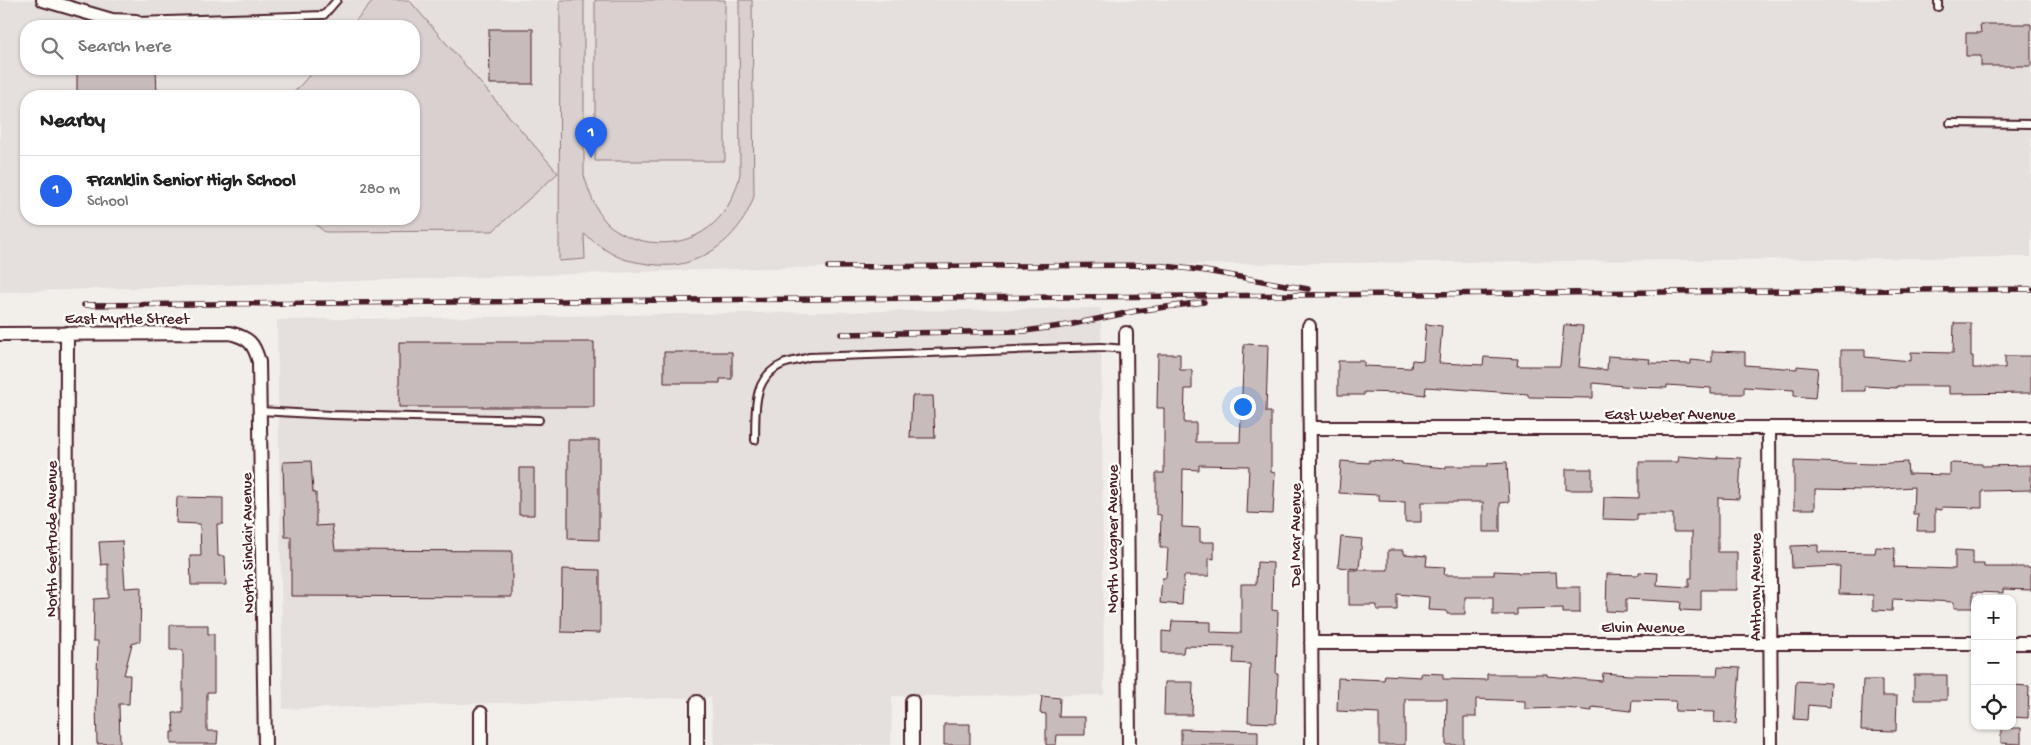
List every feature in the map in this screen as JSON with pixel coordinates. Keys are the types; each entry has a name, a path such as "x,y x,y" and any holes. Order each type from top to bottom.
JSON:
{"street":[{"path":"44,0 112,20 136,20"},
{"name":"Del Mar Avenue","path":"1309,326 1312,745"},
{"name":"East Myrtle Street","path":"0,334 230,333 244,336 251,343"},
{"name":"North Wagner Avenue","path":"1126,333 1129,745"},
{"name":"North Gertrude Avenue","path":"66,745 67,334"},
{"name":"North Sinclair Avenue","path":"251,343 259,362 265,745"},
{"name":"East Weber Avenue","path":"1310,428 1770,430 2031,428"},
{"name":"Anthony Avenue","path":"1770,430 1771,745"},
{"name":"Elvin Avenue","path":"1311,643 1971,643"},
{"path":"2016,643 2031,643"},
{"path":"912,701 912,745"},
{"path":"697,702 697,745"},
{"path":"481,714 481,745"}],"lane":[{"path":"136,20 324,15 337,0"},
{"path":"1950,123 2031,124"},
{"path":"756,440 756,403 762,380 782,364 809,357 1101,347 1126,349"},
{"path":"260,411 332,416 539,420"}],"shaded area":[{"path":"0,0 2031,0 2031,257 769,268 0,292"},
{"path":"373,0 409,0 558,173 493,231 325,232 316,225 420,225 420,90 296,90 310,75 420,75 420,20 356,20"},
{"path":"560,0 584,0 584,175 593,200 607,223 621,233 643,241 666,243 682,241 696,236 708,228 719,218 735,191 740,174 739,0 752,0 754,196 744,219 736,229 719,246 708,253 685,263 648,264 616,256 584,234 585,259 559,261"},
{"path":"595,0 725,0 725,161 595,161"},
{"path":"1101,308 1104,695 892,696 891,745 714,745 711,697 283,709 277,320"}],"building":[{"path":"1980,24 2031,24 2031,66 1981,66 1981,56 1966,56 1966,33 1981,33"},
{"path":"489,29 533,29 533,84 490,84"},
{"path":"77,75 156,75 157,90 77,90"},
{"path":"1954,323 1971,323 1973,368 2005,368 2005,356 2031,356 2031,393 1949,394 1949,386 1897,386 1897,388 1865,386 1865,391 1841,391 1841,350 1865,350 1865,357 1911,361 1911,352 1953,353"},
{"path":"1426,324 1442,326 1439,363 1483,365 1484,357 1518,359 1517,366 1560,366 1564,325 1583,326 1579,367 1607,370 1608,356 1650,359 1649,363 1691,364 1691,360 1712,362 1712,351 1745,352 1745,365 1797,369 1797,366 1818,368 1815,398 1794,396 1794,390 1744,387 1744,394 1711,394 1711,388 1667,385 1667,388 1634,387 1593,383 1593,398 1528,397 1528,394 1426,387 1425,395 1400,392 1364,392 1364,395 1338,395 1338,361 1364,361 1364,366 1411,368 1412,360 1423,361"},
{"path":"399,342 594,342 594,407 399,407"},
{"path":"1244,344 1268,345 1266,412 1271,412 1271,472 1275,473 1273,514 1247,513 1249,466 1199,465 1199,470 1183,469 1182,527 1200,528 1200,542 1214,542 1214,559 1209,558 1209,576 1184,576 1182,605 1160,603 1162,578 1166,578 1168,548 1160,548 1161,515 1156,514 1156,473 1164,473 1164,408 1157,408 1158,354 1180,354 1180,370 1192,370 1192,389 1185,389 1184,423 1196,423 1196,442 1240,442"},
{"path":"664,352 732,352 732,379 720,379 720,383 664,383"},
{"path":"912,396 933,396 935,438 910,438"},
{"path":"568,440 599,440 599,540 568,539"},
{"path":"1679,456 1717,459 1717,457 1741,458 1739,499 1718,498 1718,552 1737,552 1737,590 1701,590 1701,611 1680,610 1681,602 1626,599 1626,612 1606,611 1607,574 1639,575 1639,572 1658,573 1657,585 1689,587 1689,578 1692,578 1692,532 1673,532 1673,514 1637,514 1637,520 1603,519 1604,497 1639,498 1639,462 1678,462"},
{"path":"1369,460 1446,468 1446,466 1488,466 1488,463 1507,462 1509,502 1500,503 1500,532 1483,532 1483,502 1421,502 1421,522 1405,522 1405,502 1379,501 1379,495 1339,493 1341,461 1369,463"},
{"path":"311,461 313,492 316,493 316,526 332,525 335,550 512,551 512,597 291,596 291,537 285,537 283,462"},
{"path":"1794,461 1871,464 1907,462 1908,474 1950,475 1950,463 1982,464 1982,466 2031,465 2031,490 1982,491 1982,508 1942,507 1942,510 1935,509 1935,531 1917,531 1918,514 1913,514 1914,487 1867,490 1815,489 1815,509 1794,509"},
{"path":"519,468 534,468 534,515 519,515"},
{"path":"1566,469 1592,469 1592,490 1566,490"},
{"path":"177,497 223,498 223,524 217,524 218,556 225,556 226,585 191,585 190,556 201,556 200,524 176,523"},
{"path":"1341,537 1362,539 1359,569 1338,567"},
{"path":"122,541 125,588 141,587 140,641 132,644 124,675 130,675 129,704 119,704 120,743 97,744 98,641 93,641 94,599 108,598 108,564 101,565 99,542"},
{"path":"1818,545 1818,552 1875,553 1876,547 1895,548 1894,567 1955,569 1955,550 1973,551 1973,564 1984,564 1984,567 2031,567 2031,590 2003,589 2003,593 1973,592 1973,595 1971,595 1971,608 1954,608 1954,602 1893,599 1892,611 1873,610 1873,595 1839,594 1840,566 1792,568 1791,546"},
{"path":"1388,550 1404,550 1404,554 1427,556 1426,566 1445,567 1444,575 1494,575 1494,571 1518,573 1556,572 1557,587 1580,587 1580,613 1563,613 1563,608 1517,609 1517,615 1493,615 1493,597 1465,597 1465,614 1447,614 1447,611 1428,610 1429,597 1397,594 1397,610 1377,610 1377,605 1349,605 1349,570 1388,570"},
{"path":"1257,562 1273,563 1272,610 1278,611 1276,723 1248,722 1250,664 1233,663 1234,647 1184,646 1183,653 1162,653 1162,631 1171,632 1172,621 1211,622 1211,632 1241,633 1241,584 1256,584"},
{"path":"562,569 600,570 600,633 561,632"},
{"path":"170,625 208,625 208,634 214,634 214,692 207,692 207,731 218,731 217,744 171,744 171,732 174,732 173,713 183,713 183,650 170,650"},
{"path":"1718,667 1740,668 1736,724 1714,722 1715,712 1675,711 1676,701 1632,700 1631,711 1592,707 1592,711 1566,708 1525,709 1525,701 1476,699 1476,717 1464,717 1464,745 1446,745 1447,699 1405,699 1405,745 1379,745 1379,713 1337,711 1338,678 1384,680 1385,675 1421,677 1421,673 1443,674 1443,679 1487,680 1487,674 1547,674 1547,676 1602,681 1603,673 1717,676"},
{"path":"1914,675 1947,675 1947,700 1914,700"},
{"path":"1863,680 1882,680 1882,696 1897,696 1896,731 1861,730"},
{"path":"1796,681 1831,683 1830,707 1808,705 1807,720 1794,719"},
{"path":"1165,682 1193,682 1192,715 1164,715"},
{"path":"2016,685 2029,686 2028,718 2016,717"},
{"path":"1042,696 1060,698 1059,717 1085,717 1085,735 1057,735 1056,745 1046,745 1046,714 1040,713"},
{"path":"944,724 970,724 970,745 944,745"},
{"path":"2021,728 2021,744 2001,743 2001,730"},
{"path":"1181,729 1258,731 1258,745 1181,745"}],"railway":[{"path":"828,267 1156,265 1200,270 1308,289"},
{"path":"84,305 2031,289"},
{"path":"841,334 1025,331 1068,325 1136,311 1204,302"}],"place":[{"name":"Franklin Senior High School","path":"591,158"}]}
